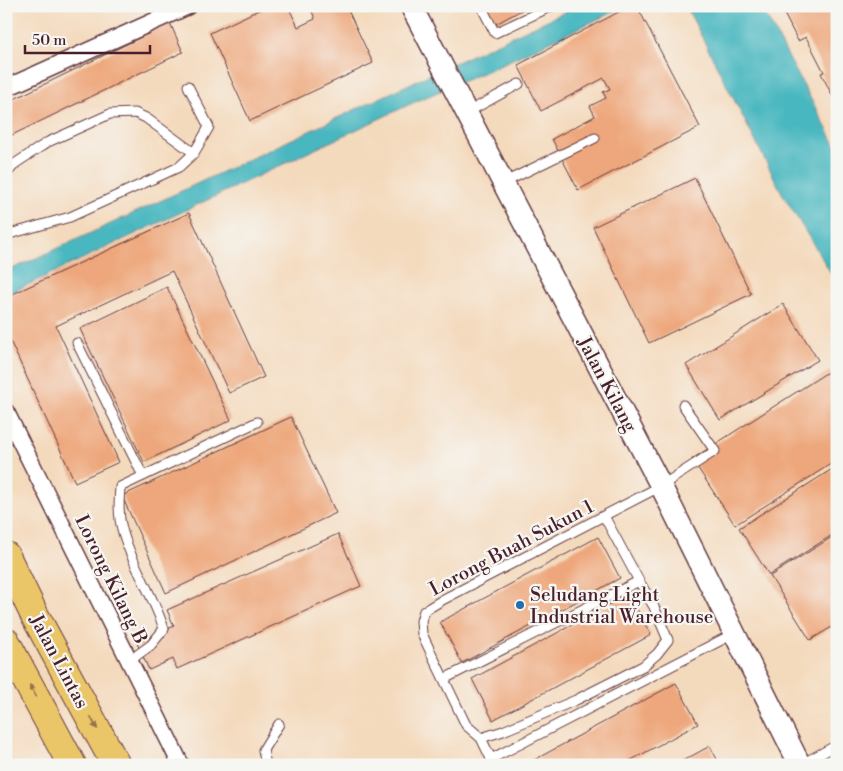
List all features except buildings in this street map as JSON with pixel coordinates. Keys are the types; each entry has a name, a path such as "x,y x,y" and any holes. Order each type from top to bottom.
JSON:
{"highway":[{"name":"Jalan Lintas","path":"6,556 34,614 116,765"},
{"name":"Jalan Lintas","path":"6,642 72,765"}],"street":[{"path":"6,88 188,6"},
{"name":"Jalan Kilang","path":"417,8 439,61 455,93 661,486 800,765"},
{"name":"Lorong Kilang B","path":"6,412 181,765"}],"lane":[{"path":"481,6 495,32 552,6"},
{"path":"466,113 519,84"},
{"path":"6,235 70,217 180,167 194,154 209,127 188,86"},
{"path":"6,174 16,162 48,142 110,114 135,112 194,154"},
{"path":"503,183 595,138"},
{"path":"77,343 143,476"},
{"name":"Lorong Buah Sukun 1","path":"492,762 481,738 466,725 422,634 421,621 424,611 661,486 715,451 683,405"},
{"path":"129,661 151,645 164,628 158,610 130,553 121,529 119,512 120,487 257,422"},
{"path":"481,738 503,731 576,700 643,666 657,654 668,640 654,607 604,516"},
{"path":"444,679 639,581"},
{"path":"492,762 735,633"},
{"path":"266,765 263,750 279,724"},
{"path":"800,765 837,745"}],"water":[{"path":"578,6 626,6 489,70 419,100 6,295 6,272"},
{"path":"686,6 761,6 837,148 837,283 782,193"}],"place":[{"name":"Seludang Light Industrial Warehouse","path":"520,605"}]}
